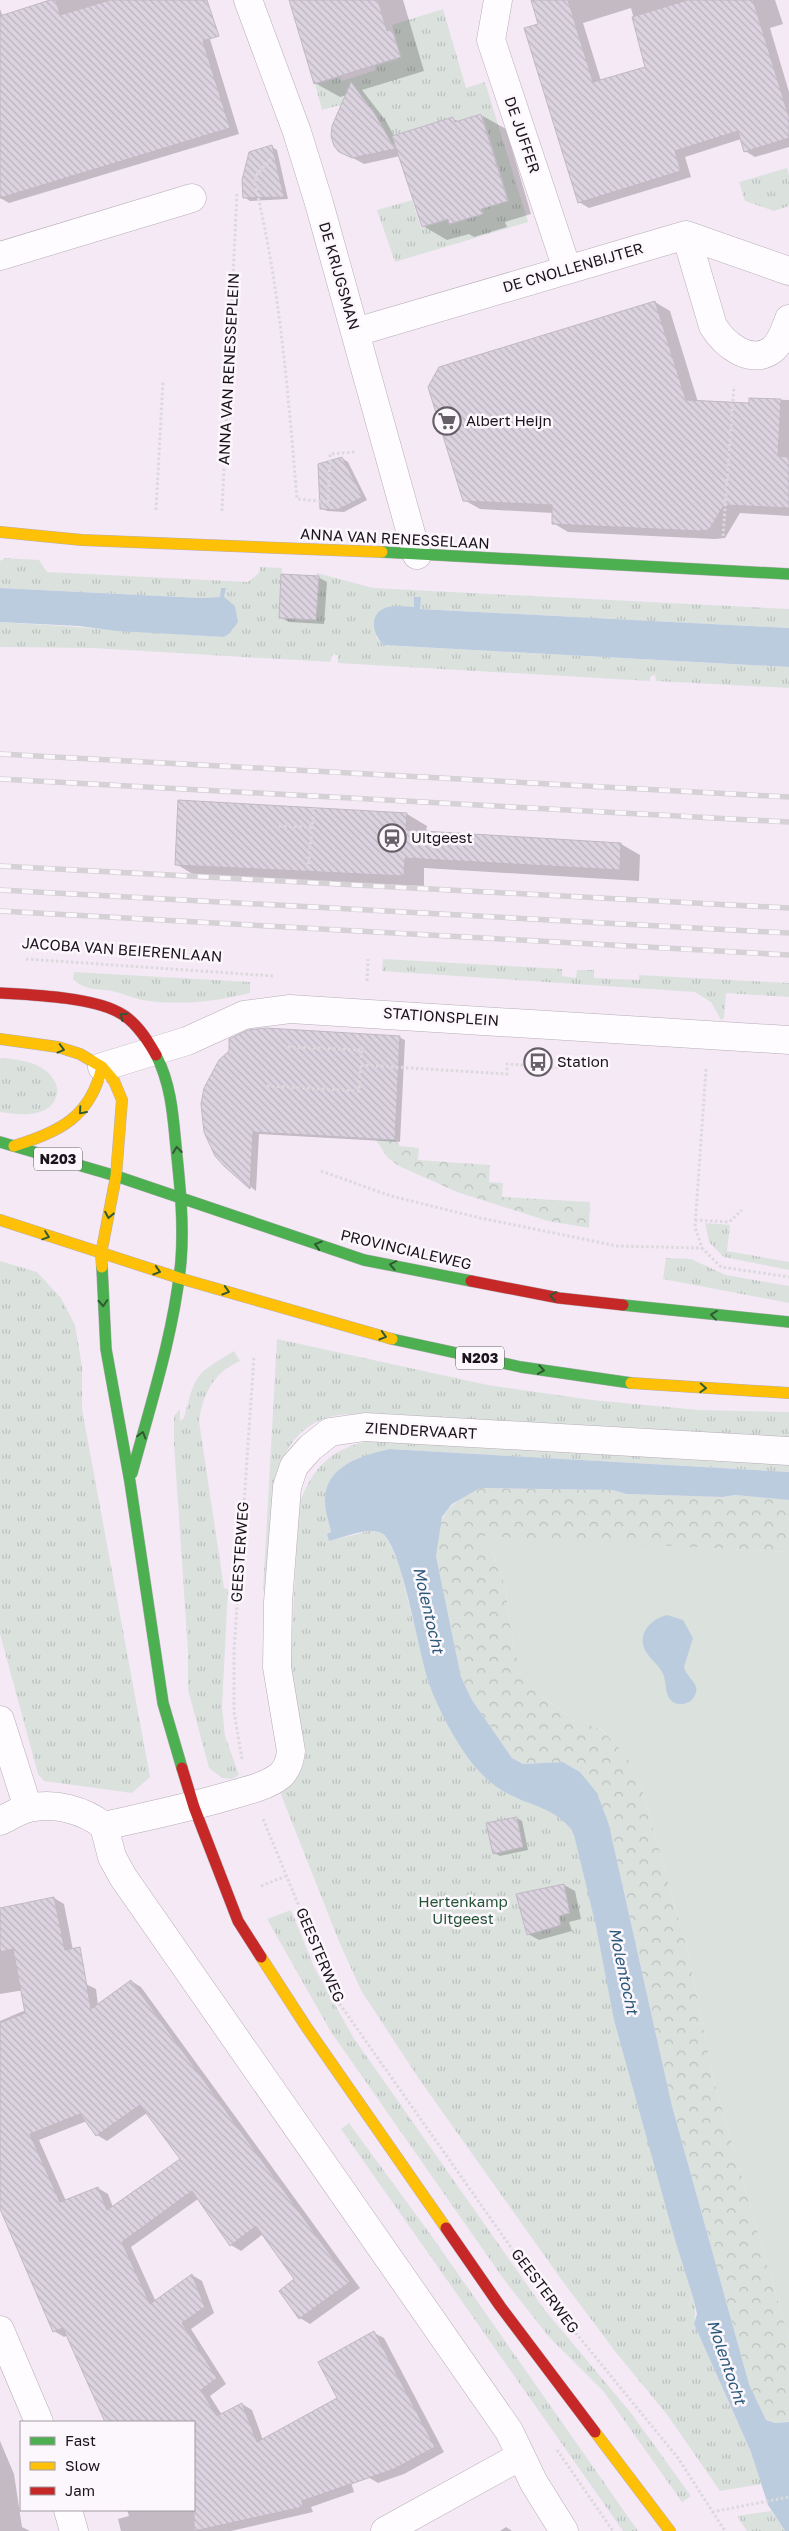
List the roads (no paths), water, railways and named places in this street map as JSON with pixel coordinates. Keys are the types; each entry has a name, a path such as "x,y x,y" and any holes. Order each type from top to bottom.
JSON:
{"main road":[{"name":"ANNA VAN RENESSELAAN","path":"0,532 82,540 220,545 789,574"},
{"path":"0,993 97,1004 118,1012 137,1026 154,1052 166,1077 182,1198 179,1278 158,1376 130,1482"},
{"path":"0,1039 58,1047 80,1054 102,1067 114,1081 122,1100 116,1176 101,1254 106,1349 130,1482 163,1703 194,1807 228,1898 244,1933 307,2028 500,2306 670,2531"},
{"path":"14,1146 49,1135 84,1110 100,1083 102,1067"},
{"name":"PROVINCIALEWEG","path":"0,1142 116,1176 364,1260 559,1298 789,1322"},
{"name":"N203","path":"0,1220 179,1278 400,1341 521,1367 644,1385 789,1393"}],"street":[{"name":"DE KRIJGSMAN","path":"248,0 297,132 356,332 417,556"},
{"name":"DE JUFFER","path":"498,0 491,40 567,269"},
{"path":"0,256 192,198"},
{"name":"DE CNOLLENBIJTER","path":"356,332 686,235"},
{"path":"686,235 789,271"},
{"path":"686,235 713,326 720,337 731,348 755,356 771,351 780,341 789,319"},
{"name":"STATIONSPLEIN","path":"102,1067 187,1041 244,1014 290,1009 789,1040"},
{"name":"ZIENDERVAART","path":"104,1826 194,1807 251,1789 275,1780 282,1774 290,1762 291,1751 277,1667 278,1602 287,1487 294,1466 310,1448 330,1432 365,1427 789,1452"},
{"path":"0,1720 28,1808"},
{"path":"0,1821 28,1808 55,1807 90,1815 104,1826 112,1857 122,1877 509,2431 534,2483 564,2531"},
{"path":"0,2330 39,2421"},
{"path":"385,2531 521,2456"},
{"path":"68,2511 74,2531"}],"water":[{"path":"0,588 201,598 220,597 221,588 226,588 224,597 235,606 238,622 230,633 224,637 0,622"},
{"path":"414,597 421,597 420,609 789,628 789,667 383,645 375,630 374,620 376,615 388,607 414,607"},
{"name":"Molentocht","path":"390,1449 789,1472 789,1500 735,1495 723,1497 626,1494 613,1490 480,1488 452,1504 442,1517 436,1556 461,1677 472,1700 512,1758 523,1764 563,1762 580,1772 597,1793 609,1825 672,2106 749,2384 766,2420 775,2423 789,2422 789,2531 785,2531 768,2505 751,2452 694,2324 697,2314 693,2297 675,2240 614,2020 596,1926 573,1831 565,1822 549,1811 514,1797 496,1786 471,1762 459,1745 433,1695 404,1581 390,1544 383,1534 364,1531 329,1541 327,1534 331,1532 325,1501 326,1489 331,1479 347,1464 368,1455"},
{"path":"667,1615 683,1620 693,1638 684,1667 696,1687 696,1691 691,1701 682,1704 675,1703 670,1699 663,1674 643,1646 646,1629 655,1620"}],"railway":[{"path":"0,754 789,797"},
{"path":"0,779 789,822"},
{"path":"0,866 789,908"},
{"path":"0,890 789,933"},
{"path":"0,911 789,955"}],"place":[{"name":"Albert Heijn","path":"447,421"},
{"name":"Uitgeest","path":"392,838"},
{"name":"Station","path":"538,1062"}],"park label":[{"name":"Hertenkamp Uitgeest","path":"463,1910"}]}
